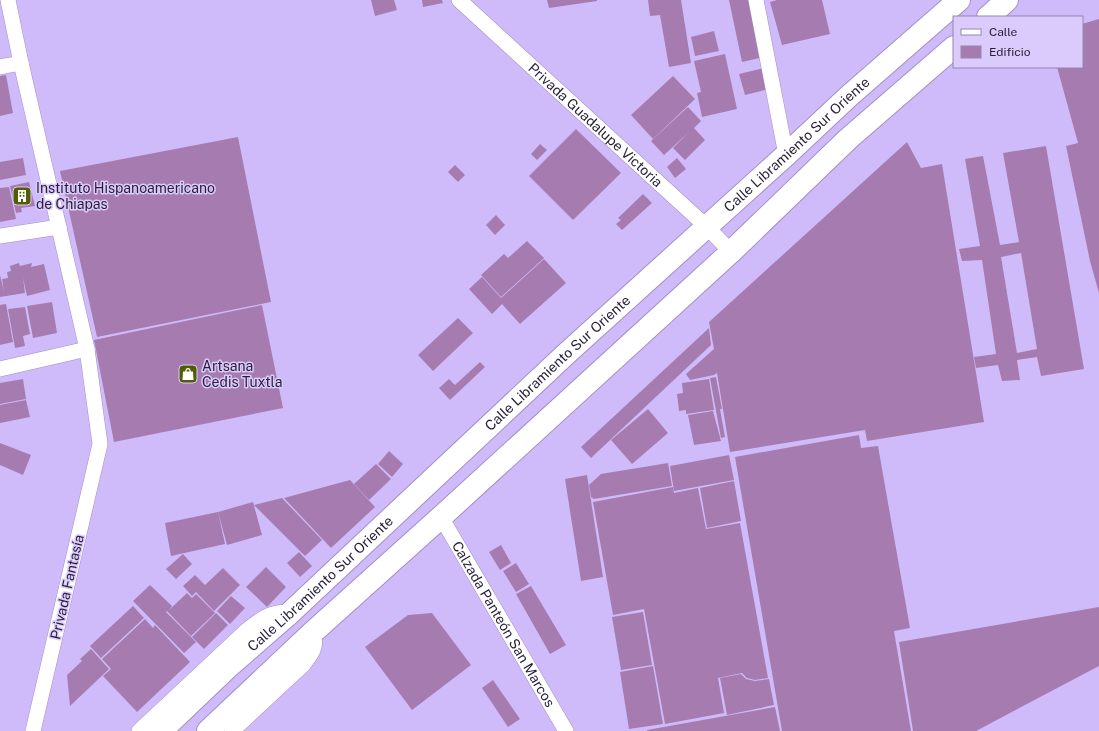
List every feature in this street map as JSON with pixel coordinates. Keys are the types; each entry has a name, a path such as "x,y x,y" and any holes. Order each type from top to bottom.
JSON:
{"main road":[{"name":"Calle Libramiento Sur Oriente","path":"161,731 227,668 290,613 566,354 849,96 959,0"},
{"path":"989,16 1007,0"},
{"path":"208,731 312,633 731,252 848,140 953,48"}],"street":[{"path":"0,369 87,350 8,0"},
{"name":"Privada Guadalupe Victoria","path":"459,0 707,227 731,252"},
{"path":"756,0 786,155"},
{"path":"0,67 21,63"},
{"path":"0,236 59,227"},
{"name":"Privada Fantasía","path":"33,731 100,444 87,350"},
{"name":"Calzada Panteón San Marcos","path":"441,517 566,731"},
{"path":"139,731 260,619 282,612 290,613"},
{"path":"232,731 313,652 315,637 312,633"}],"building":[{"path":"371,0 394,0 397,10 375,16"},
{"path":"422,0 442,0 443,3 423,7"},
{"path":"547,0 597,0 597,1 549,8"},
{"path":"648,0 681,0 691,63 669,67 660,15 650,16"},
{"path":"729,0 751,0 764,57 742,62"},
{"path":"777,0 822,0 830,34 782,45 770,2"},
{"path":"1099,19 1099,293 1090,261 1066,146 1078,143 1057,68 1083,68 1083,24"},
{"path":"714,31 719,51 695,56 691,37"},
{"path":"725,54 737,109 702,117 697,93 701,92 694,61"},
{"path":"768,67 773,88 745,95 739,74"},
{"path":"6,75 13,113 0,116 0,76"},
{"path":"673,76 695,99 653,139 631,115"},
{"path":"688,107 701,121 694,128 705,140 685,160 673,148 689,132 664,155 651,141"},
{"path":"576,129 621,173 573,220 529,176"},
{"path":"238,137 271,302 97,337 60,171"},
{"path":"907,142 921,168 942,164 984,422 867,441 865,430 730,452 717,373 690,380 686,374 714,349 709,322"},
{"path":"540,144 547,150 537,160 531,154"},
{"path":"1046,146 1084,369 1041,376 1037,357 1017,360 1020,380 1002,381 998,365 976,368 974,357 996,354 982,260 962,261 959,249 980,246 965,159 983,156 1000,245 1019,242 1003,153","holes":["1021,253 1037,349 1017,353 1001,257"]},
{"path":"23,158 26,175 0,180 0,162"},
{"path":"677,158 686,169 675,178 667,167"},
{"path":"455,165 465,175 458,182 448,172"},
{"name":"Instituto Hispanoamericano de Chiapas","path":"29,182 35,206 21,208 22,212 16,213 10,186"},
{"path":"9,187 16,219 0,222 0,188"},
{"path":"643,194 652,203 622,230 616,224 621,220 618,218"},
{"path":"496,215 505,225 495,235 486,225"},
{"path":"527,241 544,258 501,297 481,275 504,254 508,258"},
{"path":"544,259 566,283 520,324 502,304 492,314 469,289 482,277 501,298"},
{"path":"19,263 20,266 32,263 31,267 44,264 50,290 27,296 23,278 25,293 0,297 0,275 4,292 2,279 8,278 7,272 11,271 10,266"},
{"path":"52,302 57,333 33,338 27,306"},
{"path":"6,304 13,342 0,345 0,305"},
{"name":"Artsana Cedis Tuxtla","path":"262,305 283,408 114,442 94,340"},
{"path":"25,307 30,334 23,336 25,346 15,348 8,309"},
{"path":"458,318 473,333 433,371 418,355"},
{"path":"709,328 711,345 591,458 581,447"},
{"path":"480,362 485,367 450,400 439,388 449,379 455,385"},
{"path":"716,377 725,437 721,438 710,378"},
{"path":"23,379 26,399 0,404 0,383"},
{"path":"709,379 714,410 686,414 686,410 679,411 677,394 683,393 682,383"},
{"path":"26,400 30,417 0,423 0,405"},
{"path":"648,409 668,433 632,464 611,440"},
{"path":"713,411 721,441 694,445 688,415"},
{"path":"859,435 861,448 878,446 910,628 894,631 911,731 782,731 735,457"},
{"path":"0,443 31,455 23,475 0,465"},
{"path":"389,451 403,464 392,477 378,464"},
{"path":"729,455 734,480 674,491 670,466"},
{"path":"668,463 672,486 594,499 591,497 589,485 601,474"},
{"path":"376,464 391,479 369,500 354,484"},
{"path":"587,475 603,577 581,581 565,479"},
{"path":"350,480 375,507 331,548 284,498"},
{"path":"734,481 741,521 707,528 700,488"},
{"path":"673,487 674,493 698,488 706,529 740,523 768,678 755,680 747,678 742,673 718,678 724,713 665,724 644,609 613,615 593,502"},
{"path":"282,498 322,540 305,556 254,505"},
{"path":"253,502 262,535 227,545 218,512"},
{"path":"218,512 225,544 171,556 165,523"},
{"path":"501,545 511,563 500,570 489,552"},
{"path":"299,552 312,566 300,577 287,563"},
{"path":"183,554 192,564 176,579 166,569"},
{"path":"516,563 529,584 516,592 503,571"},
{"path":"266,567 286,587 267,607 246,587"},
{"path":"223,568 240,585 214,611 196,592 192,596 183,586 195,575 205,585"},
{"path":"150,585 172,606 169,610 187,593 192,598 196,594 215,613 191,636 167,611 166,612 196,642 184,653 133,601"},
{"path":"531,586 566,645 550,654 516,594"},
{"path":"231,596 245,608 230,624 217,611"},
{"path":"133,606 144,618 101,658 90,646"},
{"path":"1099,607 1099,666 976,731 913,731 899,642"},
{"path":"643,612 652,665 621,670 612,617"},
{"path":"216,613 228,625 204,649 192,637"},
{"path":"432,613 471,665 412,710 365,647 408,615"},
{"path":"145,619 153,628 155,625 190,662 137,712 103,676 111,669 102,659"},
{"path":"91,649 109,669 70,706 67,675 82,661 80,659"},
{"path":"653,666 663,724 629,729 620,672"},
{"path":"741,674 746,679 755,681 769,679 774,705 727,715 720,678"},
{"path":"493,680 520,719 508,727 482,688"},
{"path":"775,707 780,731 647,731 647,730"}],"place":[{"name":"Instituto Hispanoamericano de Chiapas","path":"22,196"},
{"name":"Artsana Cedis Tuxtla","path":"188,374"}]}
